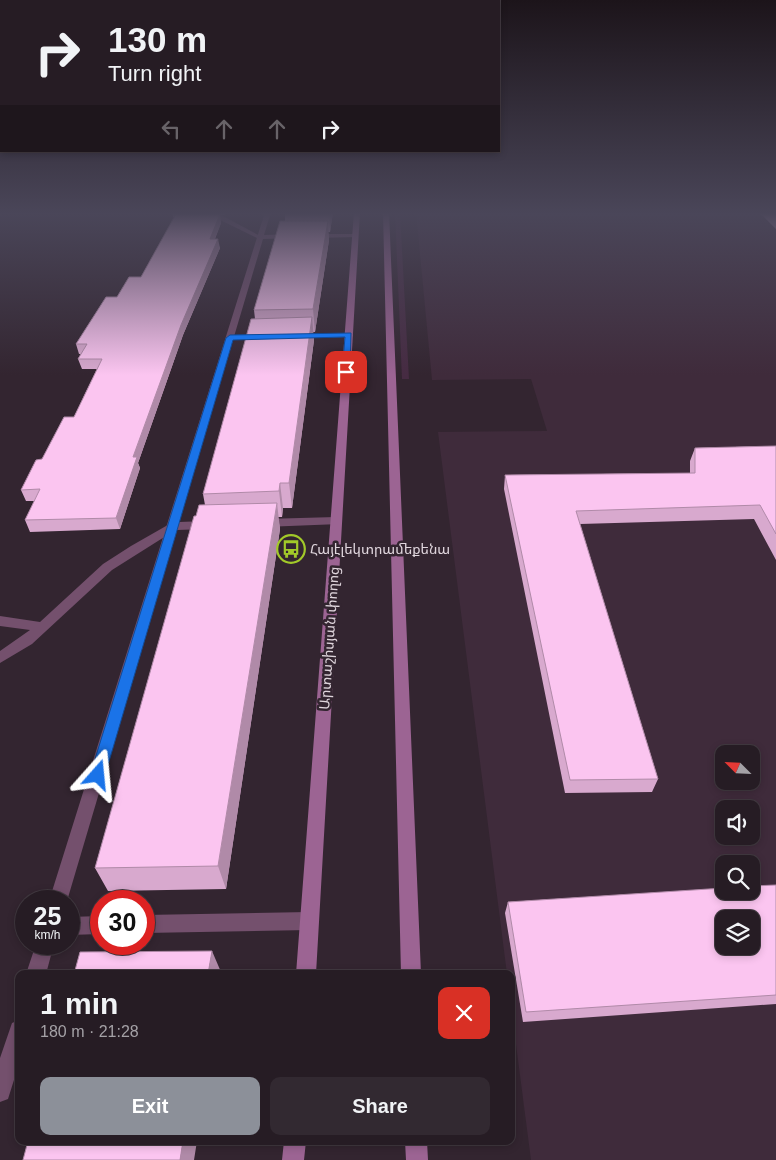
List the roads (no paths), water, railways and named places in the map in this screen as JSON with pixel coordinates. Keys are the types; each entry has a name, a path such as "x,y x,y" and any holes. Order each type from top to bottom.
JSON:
{"main road":[{"name":"Արտաշիսյան փողոց","path":"306,970 353,266"},
{"path":"388,266 410,970"},
{"path":"294,1160 295,1145"},
{"path":"416,1145 417,1160"}],"street":[{"path":"61,890 173,526 235,337 253,266"},
{"path":"290,336 349,335"},
{"path":"250,524 336,521"},
{"path":"0,658 22,647 100,573 140,545 173,526 221,525"},
{"path":"0,621 42,627"},
{"path":"155,924 310,921"},
{"path":"37,970 42,955"},
{"path":"0,1091 15,1043"}],"place":[{"name":"Հայէլեկտրամեքենա","path":"291,549"}]}
